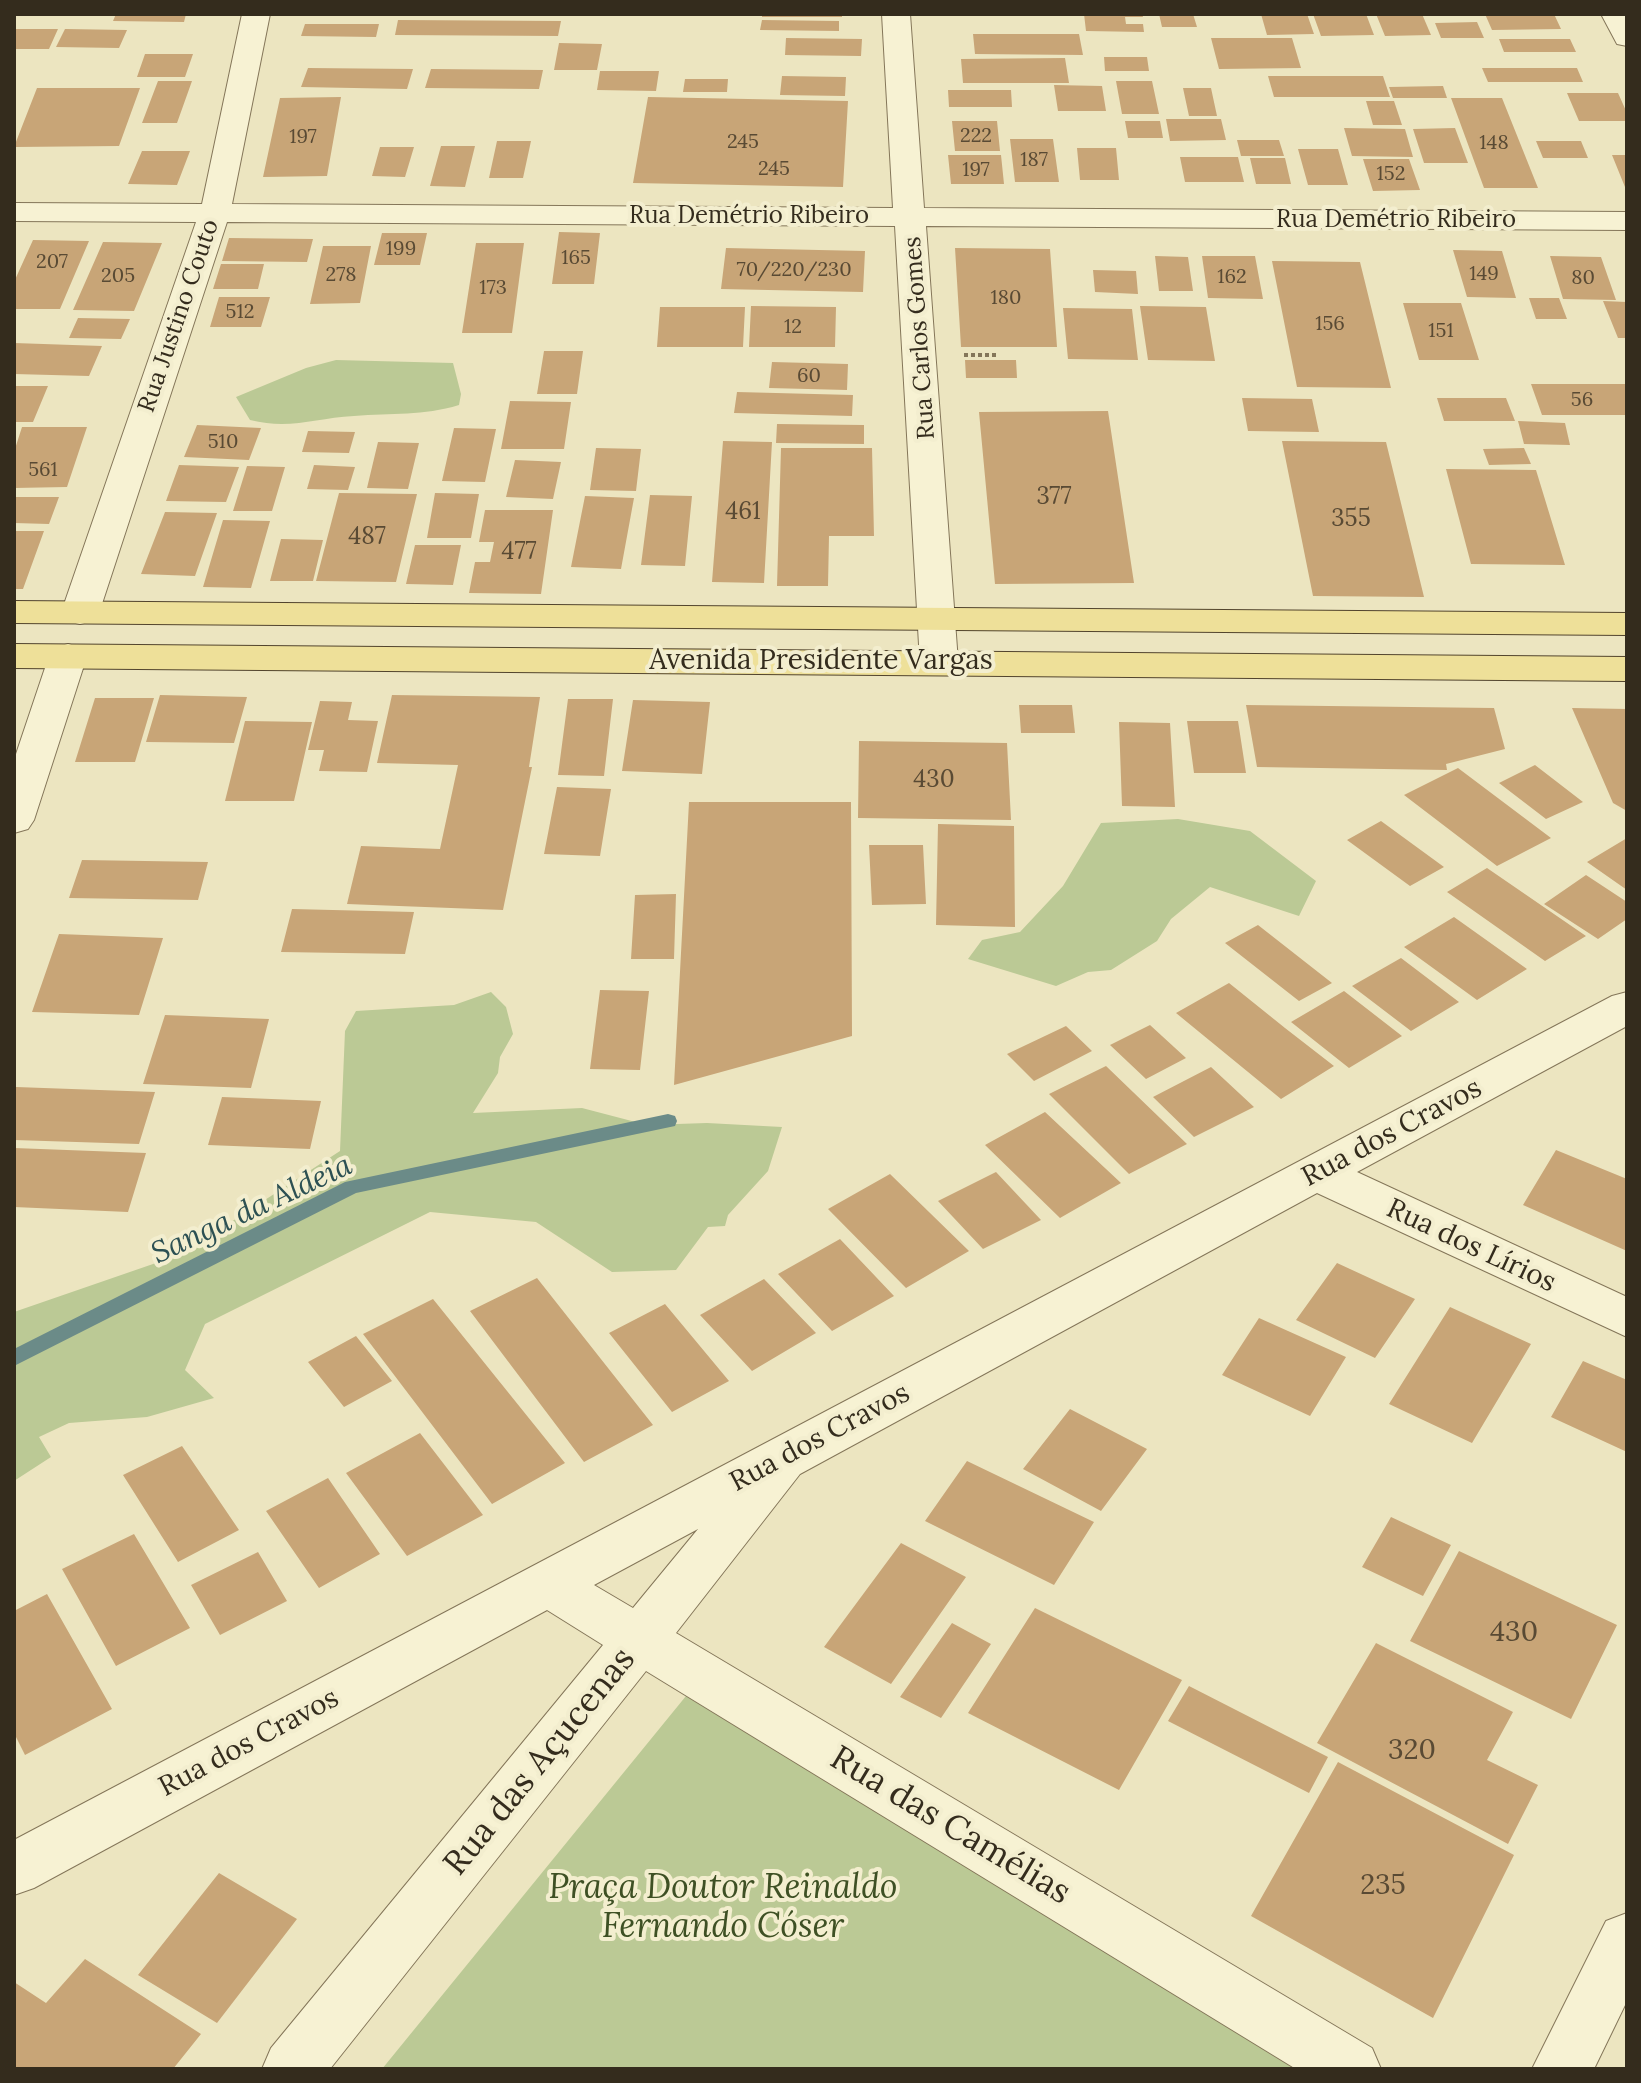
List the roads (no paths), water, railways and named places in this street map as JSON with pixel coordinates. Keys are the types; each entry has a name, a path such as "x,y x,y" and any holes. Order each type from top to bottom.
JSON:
{"main road":[{"name":"Avenida Presidente Vargas","path":"14,612 1627,624"},
{"name":"Avenida Presidente Vargas","path":"14,656 1627,669"}],"street":[{"name":"Rua Justino Couto","path":"80,613 215,213 256,14"},
{"name":"Rua Carlos Gomes","path":"896,14 912,217 939,662"},
{"path":"1615,14 1627,38"},
{"name":"Rua Demétrio Ribeiro","path":"14,212 1627,221"},
{"path":"14,820 68,656"},
{"name":"Rua dos Cravos","path":"14,1869 1627,1007"},
{"name":"Rua dos Lírios","path":"1316,1173 1627,1318"},
{"name":"Rua das Açucenas","path":"292,2069 787,1456"},
{"name":"Rua das Camélias","path":"548,1584 1351,2069"},
{"path":"1562,2069 1627,1940"}],"waterway":[{"name":"Sanga da Aldeia","path":"14,1358 352,1187 668,1121"}],"park label":[{"name":"Praça Doutor Reinaldo Fernando Cóser","path":"723,1908"}]}
